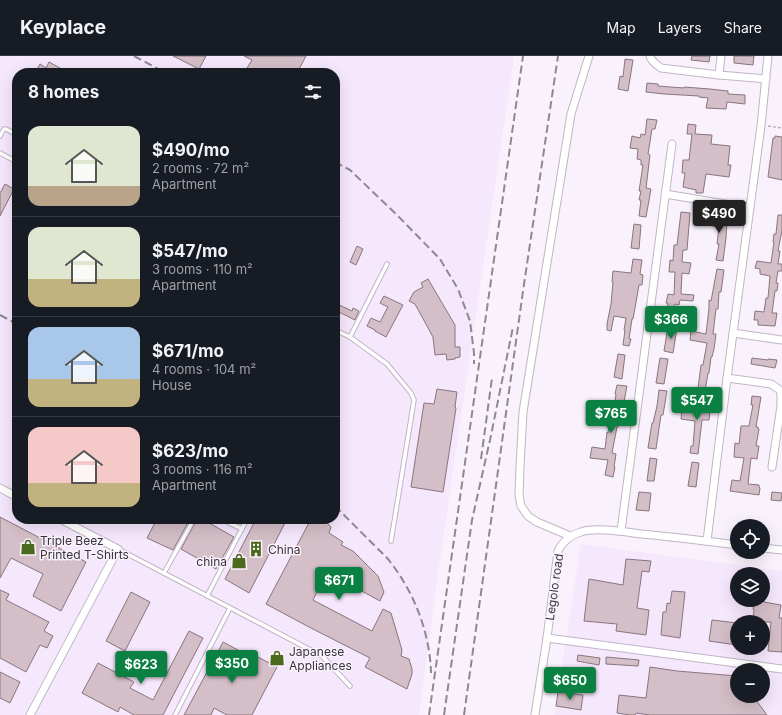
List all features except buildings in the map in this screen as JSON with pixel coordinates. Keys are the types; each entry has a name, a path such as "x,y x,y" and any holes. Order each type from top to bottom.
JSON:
{"street":[{"path":"589,56 570,114 523,412 519,495 521,506 528,516 537,522 570,536 581,531 622,531 730,544"},
{"path":"650,56 650,58 661,68 719,76 766,79"},
{"path":"719,76 721,56"},
{"path":"707,541 749,208 761,126 768,56"},
{"path":"622,531 672,144"},
{"path":"665,194 749,208"},
{"path":"733,333 782,338"},
{"path":"727,378 770,384 780,390 781,406 772,467"},
{"path":"0,488 12,494"},
{"path":"30,715 118,549 70,524"},
{"name":"Legolo road","path":"536,715 558,551 562,543 570,536"},
{"path":"770,549 782,550"},
{"path":"547,638 782,669"}],"lane":[{"path":"0,136 6,128 12,131"},
{"path":"0,153 12,159"},
{"path":"350,337 387,264"},
{"path":"340,332 350,337 387,364 411,393 414,400 391,541"},
{"path":"164,573 191,524"},
{"path":"232,524 242,529"},
{"path":"207,596 244,524"},
{"path":"118,549 322,656 350,686"},
{"path":"175,715 230,608"}],"path":[{"path":"761,126 782,128"}],"shaded area":[{"path":"0,56 514,56 436,587 419,715 0,715"},
{"path":"581,544 752,567 730,567 730,607 770,607 770,569 782,571 782,715 554,715"}],"railway":[{"path":"134,56 157,68"},
{"path":"429,715 523,56"},
{"path":"464,715 523,291 558,56"},
{"path":"340,165 350,170 440,259 458,289 470,321 474,364"},
{"path":"0,315 12,321"},
{"path":"444,715 472,520 513,327"},
{"path":"481,459 492,378"},
{"path":"340,511 387,558 400,575 420,615 428,644 431,673"}],"place":[{"name":"Triple Beez Printed T-Shirts","path":"28,547"},
{"name":"China","path":"256,549"},
{"name":"china","path":"239,561"},
{"name":"Japanese Appliances","path":"277,658"}]}
